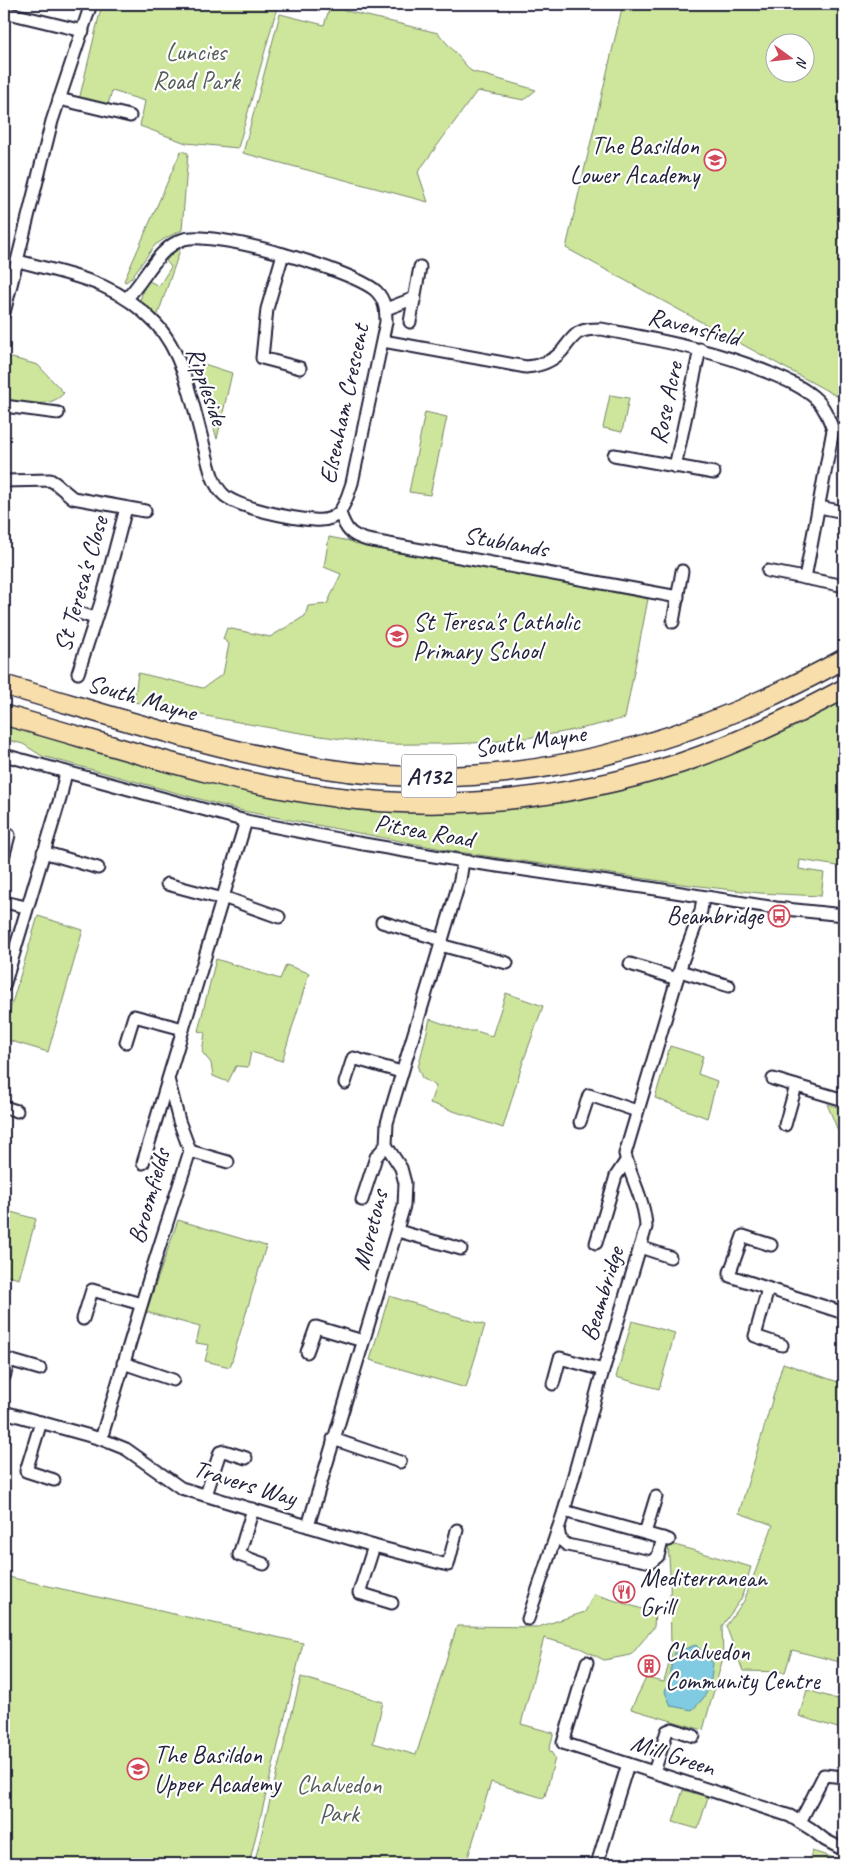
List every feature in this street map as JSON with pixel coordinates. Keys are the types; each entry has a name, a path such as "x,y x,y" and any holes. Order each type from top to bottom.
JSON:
{"main road":[{"name":"South Mayne","path":"4,685 256,755 324,768 360,772 425,776 462,775 500,773 564,764 650,744 738,712 844,659"},
{"name":"A132","path":"4,715 175,763 271,786 344,798 456,803 546,795 615,782 646,773 682,762 752,734 844,689"}],"street":[{"path":"4,313 59,99 91,4"},
{"path":"4,12 83,31"},
{"path":"59,99 130,116"},
{"name":"Elsenham Crescent","path":"127,298 157,260 173,244 184,239 196,237 210,238 283,254 366,283 377,292 386,309 383,340 352,483 347,500 340,513"},
{"path":"283,254 267,309 262,358 300,368"},
{"name":"Rippleside","path":"18,261 99,284 127,298 157,326 175,354 182,371 210,471 223,494 238,504 250,508 314,520 326,520 340,513"},
{"path":"410,322 420,267"},
{"path":"386,309 415,298"},
{"name":"Ravensfield","path":"383,340 526,367 538,366 550,361 562,352 578,333 589,329 601,329 700,349 750,365 784,380 816,400 824,409 832,430 806,578"},
{"name":"Rose Acre","path":"676,467 700,349"},
{"path":"4,406 58,413"},
{"name":"Rose Acre","path":"614,455 714,473"},
{"name":"St Teresa's Close","path":"4,481 50,480 74,498 145,511"},
{"path":"819,507 844,512"},
{"name":"St Teresa's Close","path":"78,673 117,547 126,508"},
{"name":"Stublands","path":"340,513 345,527 356,537 368,540 678,597"},
{"path":"673,622 682,571"},
{"path":"768,571 840,584"},
{"path":"79,613 95,618"},
{"name":"Pitsea Road","path":"4,755 246,821 358,843 463,861 776,908 844,914"},
{"path":"4,986 26,907 60,799 66,772"},
{"path":"143,1163 246,821"},
{"path":"4,854 9,835"},
{"path":"43,852 98,868"},
{"path":"362,1200 376,1157 386,1145 387,1123 460,880 463,861"},
{"path":"167,884 223,898 280,916"},
{"name":"Beambridge","path":"528,1619 564,1511 603,1370 646,1227 640,1193 628,1170 625,1154 679,975 701,911 703,897"},
{"path":"4,902 26,907"},
{"path":"382,922 507,963"},
{"path":"630,964 729,986"},
{"path":"126,1042 134,1016 183,1029"},
{"path":"345,1083 353,1058 402,1072"},
{"name":"Broomfields","path":"101,1439 141,1304 190,1151 179,1121 168,1078"},
{"path":"773,1079 844,1100"},
{"path":"784,1125 796,1086"},
{"path":"580,1122 589,1095 637,1111"},
{"path":"4,1107 17,1111"},
{"name":"Moretons","path":"308,1526 404,1206 404,1183 401,1168 386,1145"},
{"path":"190,1151 228,1162"},
{"path":"596,1243 616,1176 626,1161"},
{"path":"398,1231 461,1250"},
{"path":"771,1244 742,1236 730,1272 733,1277 844,1313"},
{"path":"640,1247 670,1257"},
{"path":"768,1289 755,1336 782,1345"},
{"path":"83,1319 92,1290 141,1304"},
{"path":"306,1352 316,1327 363,1342"},
{"path":"553,1384 560,1358 603,1370"},
{"path":"4,1377 9,1360 40,1369"},
{"path":"123,1363 173,1380"},
{"name":"Travers Way","path":"4,1412 101,1439 126,1450 180,1488 374,1546 448,1565 457,1530"},
{"path":"41,1422 26,1471 54,1480"},
{"path":"333,1439 400,1462"},
{"path":"206,1495 220,1452 246,1458"},
{"path":"645,1534 656,1497"},
{"path":"253,1509 238,1555 264,1564"},
{"path":"558,1529 560,1539 566,1545 651,1562 658,1556 666,1539 564,1511"},
{"path":"374,1546 359,1593 392,1603"},
{"name":"Mill Green","path":"587,1662 563,1743 790,1816 825,1840 844,1850"},
{"path":"654,1772 667,1731 672,1729 694,1736"},
{"path":"597,1864 628,1764"},
{"path":"800,1822 824,1775 844,1777"}],"green space":[{"name":"Luncies Road Park","path":"102,4 278,4 238,148 186,143 140,126 145,101 112,91 107,108 79,100"},
{"name":"The Basildon Lower Academy","path":"623,4 844,4 844,400 566,248"},
{"path":"330,7 438,33 471,71 536,90 524,100 477,91 418,172 428,202 243,153 280,14 324,25"},
{"path":"181,151 188,153 182,230 155,245 126,282 124,281"},
{"path":"178,249 180,250 157,317 140,301 143,290 149,281 159,286 171,267 166,261"},
{"path":"5,356 38,365 64,393 51,402 36,404 4,399"},
{"path":"195,361 232,373 217,439"},
{"path":"610,395 629,398 622,432 603,428"},
{"path":"425,412 447,417 430,495 409,492"},
{"name":"St Teresa's Catholic Primary School","path":"329,537 648,599 625,718 575,730 499,741 448,744 383,744 285,730 134,702 138,673 203,688 223,674 229,644 223,639 227,628 270,637 305,616 308,606 327,604 341,574 324,567"},
{"path":"844,695 844,867 800,860 799,869 824,873 821,896 759,893 682,884 458,852 243,811 42,756 23,744 4,739 4,722 347,806 591,794"},
{"path":"38,916 83,930 48,1052 4,1039 4,1030"},
{"path":"216,959 280,979 286,965 309,973 282,1061 251,1052 248,1067 236,1066 228,1082 213,1076 211,1063 202,1052 205,1033 198,1031"},
{"path":"506,993 543,1006 523,1062 503,1128 430,1103 436,1086 422,1078 418,1068 430,1019 464,1031 476,1031 492,1036"},
{"path":"670,1046 703,1056 698,1074 717,1081 707,1118 655,1098"},
{"path":"827,1104 844,1109 844,1145"},
{"path":"4,1210 36,1219 19,1279 4,1275"},
{"path":"178,1220 266,1246 230,1367 205,1361 209,1345 196,1343 200,1327 146,1312"},
{"path":"389,1296 485,1325 466,1388 370,1360"},
{"path":"632,1321 675,1333 659,1389 616,1377"},
{"path":"783,1363 844,1384 844,1663 792,1650 785,1672 743,1671 726,1626 744,1601 773,1525 739,1513"},
{"path":"668,1543 751,1567 741,1599 722,1626 723,1658 703,1730 631,1709 646,1678 664,1682 671,1656"},
{"name":"The Basildon Upper Academy","path":"4,1576 303,1643 249,1864 4,1864"},
{"name":"Chalvedon Park","path":"594,1594 655,1613 654,1627 631,1655 604,1660 580,1648 544,1638 521,1724 554,1733 549,1749 555,1758 545,1796 543,1798 491,1782 466,1864 254,1864 301,1677 383,1702 373,1743 416,1755 457,1626 538,1627 585,1612"},
{"path":"807,1690 844,1701 844,1730 799,1716"},
{"path":"683,1790 708,1797 698,1829 673,1822"},
{"path":"812,1851 844,1861 844,1864 808,1864"}],"water":[{"path":"696,1645 713,1663 706,1694 692,1710 671,1706 665,1692 675,1652"}],"place":[{"name":"The Basildon Lower Academy","path":"715,160"},
{"name":"St Teresa's Catholic Primary School","path":"397,636"},
{"name":"Beambridge","path":"779,916"},
{"name":"Mediterranean Grill","path":"624,1592"},
{"name":"Chalvedon Community Centre","path":"649,1666"},
{"name":"The Basildon Upper Academy","path":"138,1769"}]}
